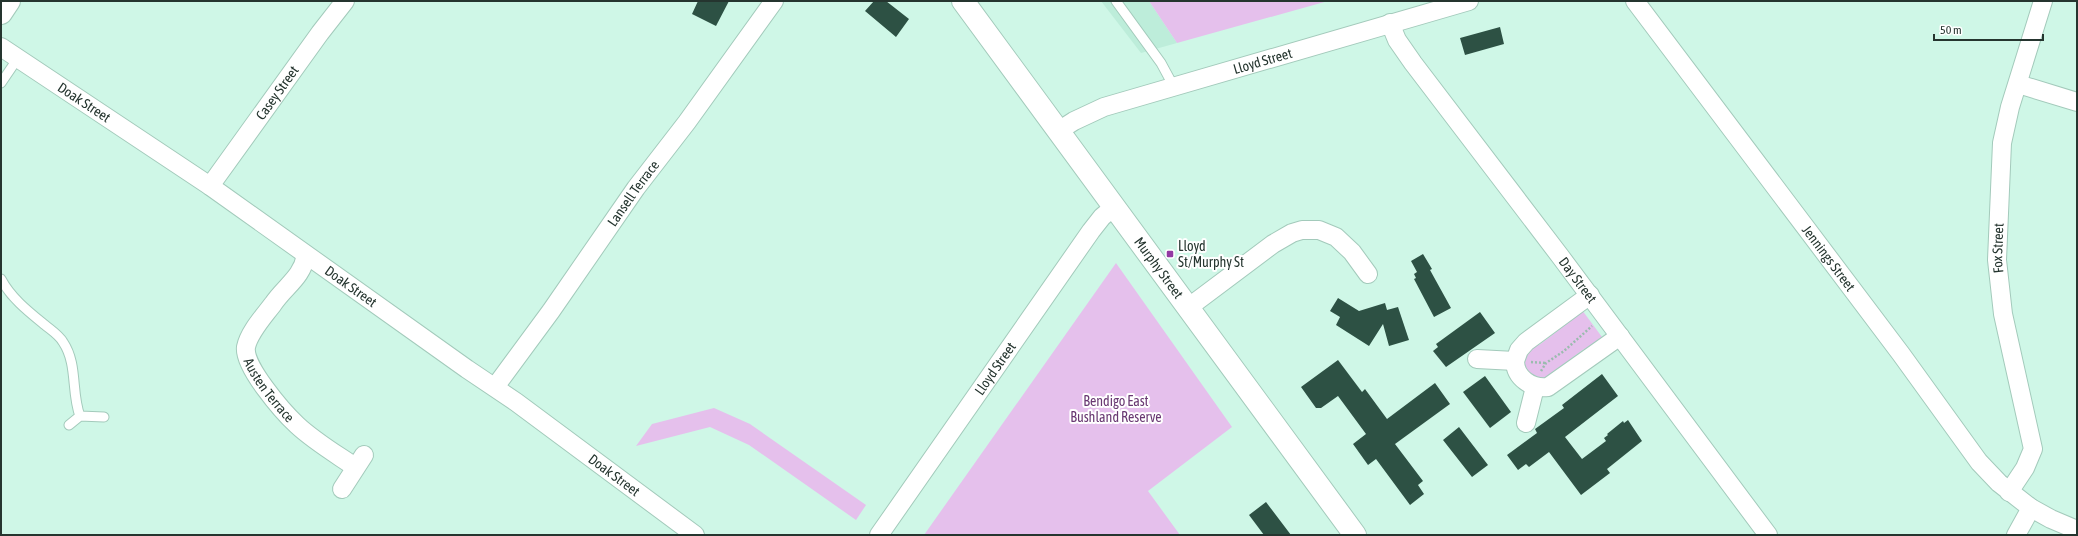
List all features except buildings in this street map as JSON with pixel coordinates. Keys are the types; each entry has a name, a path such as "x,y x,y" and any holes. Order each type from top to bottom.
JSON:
{"street":[{"path":"1,13 9,1"},
{"name":"Casey Street","path":"210,186 320,33 345,1"},
{"name":"Lansell Terrace","path":"495,387 551,311 636,188 687,122 774,1"},
{"name":"Murphy Street","path":"963,1 1060,130 1356,535"},
{"name":"Lloyd Street","path":"1060,130 1074,120 1104,107 1469,1"},
{"name":"Jennings Street","path":"1635,1 1901,354 1979,462 2009,492 2032,508 2050,519 2077,530"},
{"name":"Fox Street","path":"2009,492 2025,468 2033,449 2000,296 1997,260 2002,143 2043,1"},
{"name":"Day Street","path":"1390,23 1397,40 1413,63 1590,295 1768,535"},
{"name":"Doak Street","path":"1,47 210,186 467,369 495,387 695,535"},
{"path":"2018,84 2077,102"},
{"name":"Lloyd Street","path":"879,535 1091,231 1102,217 1115,206"},
{"path":"1189,308 1273,244 1292,233 1302,230 1320,230 1336,237 1352,252 1368,274"},
{"name":"Austen Terrace","path":"306,255 293,264 285,276 282,291 250,337 245,349 246,356 257,377 296,424 360,461 342,489"},
{"path":"1590,295 1526,342 1519,350 1514,361 1516,369 1523,379 1535,387 1552,385 1620,336"},
{"path":"1478,359 1514,361"},
{"path":"1526,423 1535,387"},
{"path":"2016,535 2032,508"}],"lane":[{"path":"1116,1 1161,63 1174,87"},
{"path":"1,83 18,58"},
{"path":"1,279 18,302 56,334 68,350 72,360 76,406 80,416"},
{"path":"69,426 80,416 104,417"}],"path":[{"path":"1535,387 1546,363 1564,351 1604,315"}],"shaded area":[{"path":"1101,1 1149,1 1177,43 1141,53"}],"green space":[{"path":"1149,1 1328,1 1177,43"},
{"name":"Bendigo East Bushland Reserve","path":"1116,263 1232,427 1148,491 1180,535 924,535"},
{"path":"1582,310 1602,337 1596,347 1584,349 1557,369 1556,377 1541,382 1525,370 1522,356 1532,343 1539,345 1560,329 1569,316"},
{"path":"714,408 750,424 866,505 856,520 749,445 710,427 636,446 652,424"}],"place":[{"name":"Lloyd St/Murphy St","path":"1170,254"}]}
